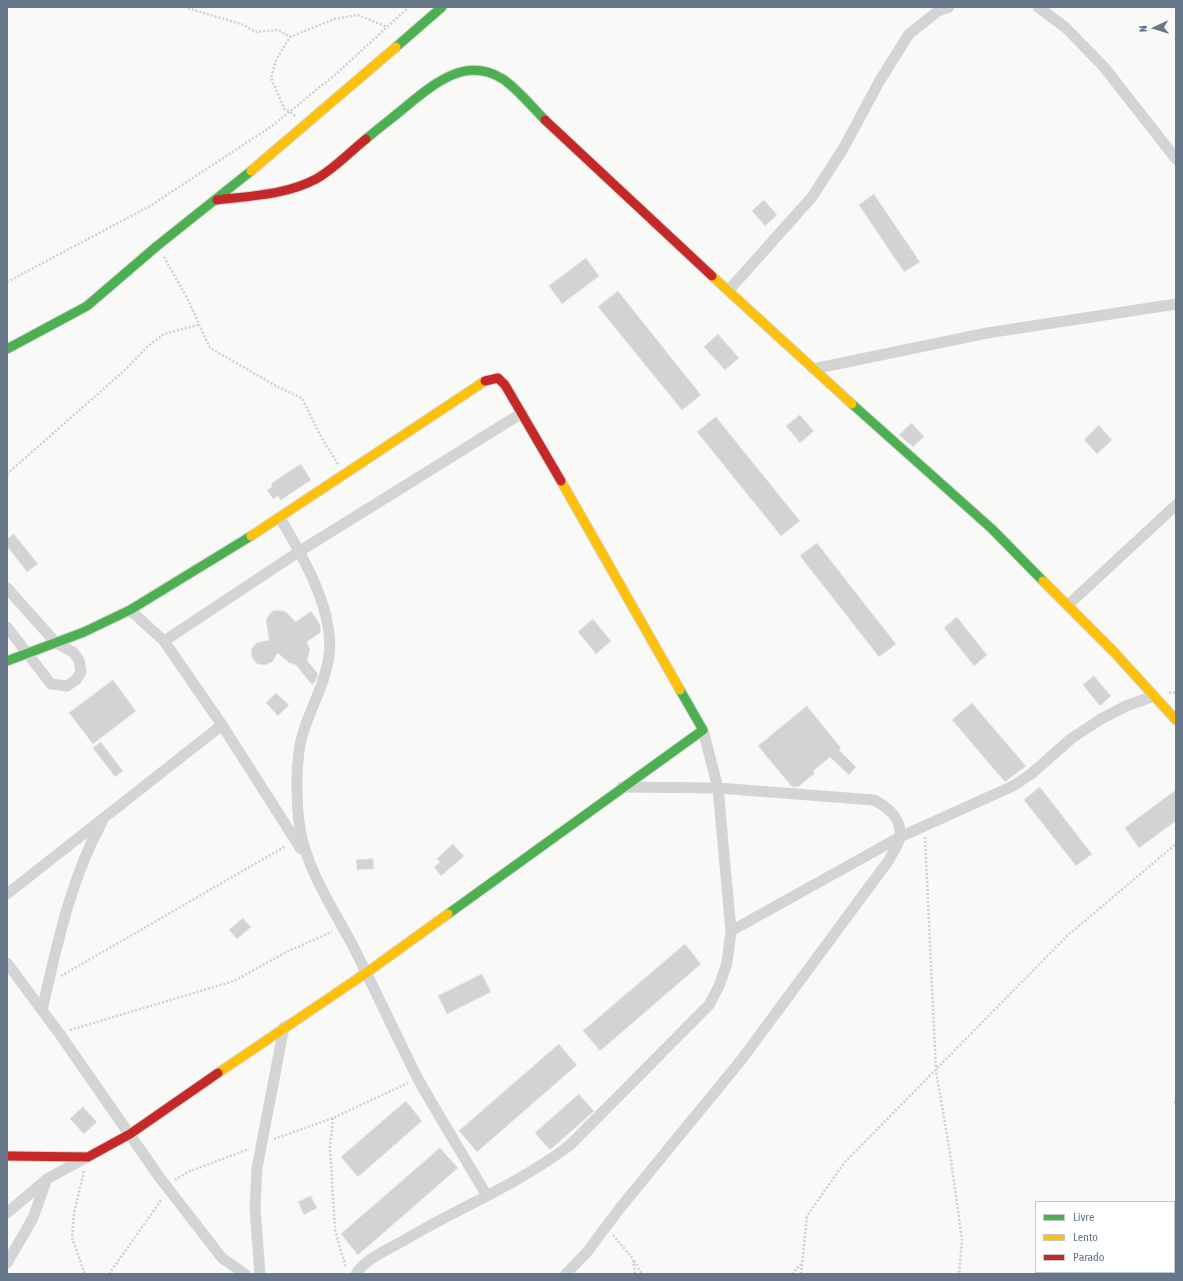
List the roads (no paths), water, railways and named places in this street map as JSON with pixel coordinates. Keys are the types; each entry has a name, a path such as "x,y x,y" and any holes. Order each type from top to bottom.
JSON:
{"street":[{"path":"7,349 87,306 157,246 217,200 442,7"},
{"path":"729,290 812,197 843,149 879,82 909,34 938,11 949,7"},
{"path":"1038,7 1066,28 1104,67 1176,159"},
{"path":"217,200 266,195 299,187 317,178 336,165 435,83 447,76 462,71 476,69 487,71 502,78 631,202 729,290 813,369 971,510 1068,605 1176,720"},
{"path":"813,369 987,333 1176,304"},
{"path":"7,661 56,643 130,610 280,518 489,379 498,378 522,413 703,730 718,788 731,931 727,963 719,986 709,1005 570,1145 546,1163 487,1196 428,1226 372,1258 360,1268 356,1274"},
{"path":"164,641 300,551 522,413"},
{"path":"1068,605 1176,505"},
{"path":"280,518 300,551 320,598 327,627 329,654 325,677 302,735 298,766 300,829 307,860"},
{"path":"7,588 56,643 73,652 79,660 81,672 76,680 67,686 51,684 26,654 7,627"},
{"path":"130,610 164,641 222,726 296,840 343,927 418,1078 487,1196"},
{"path":"731,931 900,837 1013,786 1031,774 1072,738 1101,719 1126,706 1154,696"},
{"path":"7,894 222,726"},
{"path":"7,1213 47,1179 130,1134 284,1027 366,973 703,730"},
{"path":"566,1274 742,1059 889,860 900,837 899,825 894,814 885,806 874,800 718,788 622,787"},
{"path":"42,1010 61,928 87,849 104,818"},
{"path":"7,963 59,1032 169,1189 222,1258 245,1274"},
{"path":"260,1274 255,1208 258,1168 284,1027"},
{"path":"7,1156 88,1157"},
{"path":"7,1263 33,1218 47,1179"}]}
